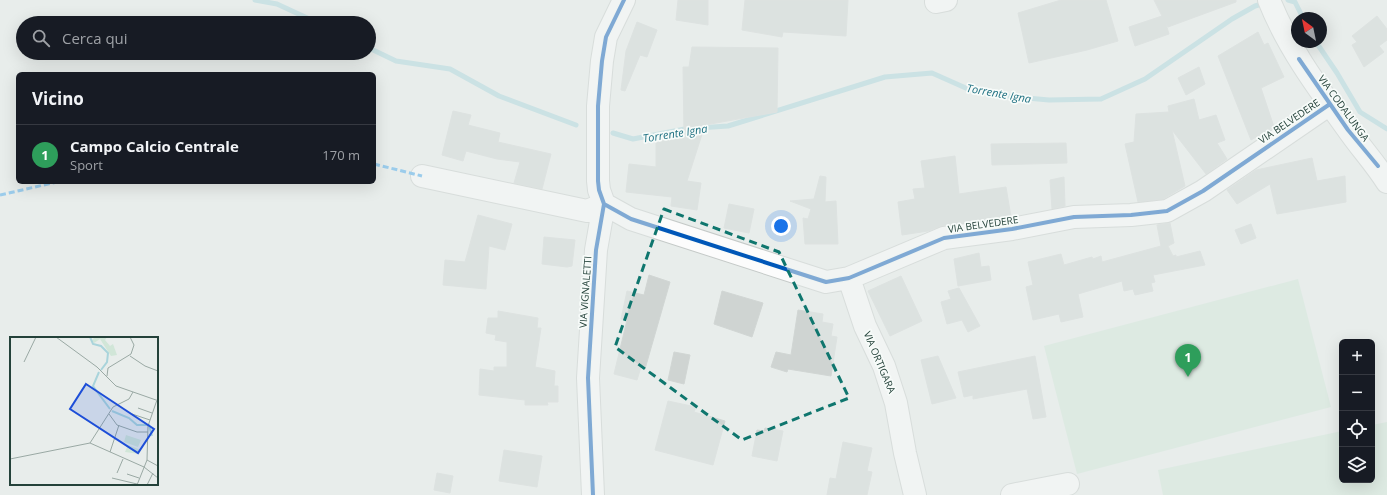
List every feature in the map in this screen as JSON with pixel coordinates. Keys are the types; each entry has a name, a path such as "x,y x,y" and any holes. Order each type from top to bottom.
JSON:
{"street":[{"name":"VIA VIGNALETTI","path":"593,495 588,378 596,250 604,204 599,190 598,181 598,106 606,37 624,0"},
{"name":"VIA CODALUNGA","path":"1271,6 1289,44 1330,104 1348,130 1384,170"},
{"name":"VIA BELVEDERE","path":"604,204 631,219 826,282 849,278 944,238 1012,229 1074,218 1131,215 1167,211 1203,191 1330,104"},
{"path":"422,176 587,211 604,204"},
{"name":"VIA ORTIGARA","path":"849,278 865,326 884,366 896,403 905,453 915,495"},
{"path":"1012,495 1068,484"}],"highlighted area":[{"path":"664,209 779,252 849,398 742,440 615,347"}],"green space":[{"path":"1298,279 1331,407 1077,474 1044,346"},
{"path":"1387,422 1387,495 1163,495 1158,470 1339,432 1339,483 1375,483 1375,424"}],"building":[{"path":"678,0 708,0 708,25 676,20"},
{"path":"745,0 848,0 846,36 783,32 782,37 742,30"},
{"path":"1061,0 1106,0 1118,41 1087,50 1029,63 1018,13"},
{"path":"1154,0 1236,0 1236,2 1168,27 1166,24 1169,34 1135,46 1129,27 1162,16"},
{"path":"1377,16 1387,29 1387,40 1379,46 1384,52 1364,67 1352,45 1357,42 1352,36"},
{"path":"637,22 657,30 647,57 640,55 625,91 621,90 626,51"},
{"path":"1258,32 1264,45 1268,43 1284,77 1261,88 1274,127 1251,140 1218,56"},
{"path":"692,47 778,48 777,112 705,125 687,181 701,183 697,210 671,206 672,197 626,192 629,164 656,167 656,143 684,134 683,67 689,67"},
{"path":"1199,67 1205,84 1186,95 1178,78"},
{"path":"1194,99 1199,120 1216,115 1225,140 1217,143 1227,159 1206,174 1172,130 1185,186 1163,199 1138,202 1125,144 1134,142 1136,114 1169,112 1168,106"},
{"path":"453,111 471,115 468,125 500,133 498,142 551,154 542,189 514,183 520,162 497,159 466,151 463,161 442,155"},
{"path":"1066,143 1067,163 992,165 991,144"},
{"path":"955,156 959,194 1006,187 1011,217 942,226 928,231 902,235 898,202 915,199 913,189 925,188 921,161"},
{"path":"1312,158 1317,181 1345,176 1346,202 1277,214 1270,184 1237,204 1227,190 1256,170"},
{"path":"820,176 826,177 825,202 836,201 838,244 805,244 803,218 808,219 811,209 790,201 814,199"},
{"path":"1064,177 1065,206 1052,209 1050,180"},
{"path":"729,204 754,209 749,233 724,228"},
{"path":"478,215 512,224 505,250 489,246 486,289 443,285 445,260 465,262"},
{"path":"1170,223 1174,243 1168,246 1173,256 1176,255 1176,257 1200,251 1205,265 1153,275 1155,282 1151,283 1153,291 1135,295 1133,289 1124,291 1122,281 1078,294 1083,317 1061,322 1059,314 1033,320 1026,287 1033,285 1028,262 1061,254 1064,265 1101,256 1102,262 1161,246 1157,225"},
{"path":"1251,224 1256,238 1241,244 1235,230"},
{"path":"544,237 575,240 572,266 567,267 542,264"},
{"path":"979,253 981,267 989,266 991,280 958,286 954,259"},
{"path":"649,275 670,282 645,369 641,367 637,380 614,374 627,320 621,319 627,291 644,295"},
{"path":"901,276 922,321 890,336 868,291"},
{"path":"959,288 980,326 968,332 962,320 947,324 941,302 951,299 948,291"},
{"path":"722,291 763,303 752,337 714,324"},
{"path":"798,310 823,314 822,322 833,324 831,336 837,337 831,376 788,369 787,372 771,367 776,352 791,355"},
{"path":"498,311 538,318 537,328 541,328 535,367 555,371 554,386 558,386 558,402 547,402 548,405 525,405 525,400 479,395 480,369 494,371 494,367 507,367 507,342 495,340 496,335 486,333 488,318 498,318"},
{"path":"674,352 690,355 684,384 668,380"},
{"path":"938,356 956,398 932,404 921,360"},
{"path":"1035,356 1046,417 1033,419 1027,389 973,399 973,395 964,397 958,372"},
{"path":"668,401 696,407 694,412 725,421 713,465 655,450"},
{"path":"765,428 783,431 777,461 752,456 757,430 764,431"},
{"path":"843,442 872,448 867,471 872,472 867,495 827,495 830,478 836,479"},
{"path":"504,450 542,456 537,487 499,481"},
{"path":"437,473 453,476 450,493 434,490"}],"waterway":[{"name":"Torrente Igna","path":"255,0 277,4 303,16"},
{"name":"Torrente Igna","path":"1288,0 1295,2 1300,12"},
{"name":"Torrente Igna","path":"698,128 728,126 885,77 932,73 968,89 1005,96 1049,100 1101,99 1145,79 1232,19 1255,6 1265,3"},
{"name":"Torrente Igna","path":"1320,48 1360,112 1387,129"},
{"name":"Torrente Igna","path":"376,51 396,61 450,69 499,96 576,125"},
{"name":"Torrente Igna","path":"613,133 633,139 690,128"}],"marked path":[{"path":"376,164 422,176"},
{"path":"0,195 48,184"}],"cycle path":[{"path":"593,495 588,378 596,250 604,204 599,190 598,181 598,106 602,61 606,37 624,0"},
{"path":"1299,59 1348,130 1378,166"},
{"path":"604,204 631,219 826,282 849,278 944,238 1012,229 1074,217 1131,215 1167,211 1203,191 1330,104"}],"place":[{"name":"Campo Calcio Centrale","path":"1188,377"}]}
